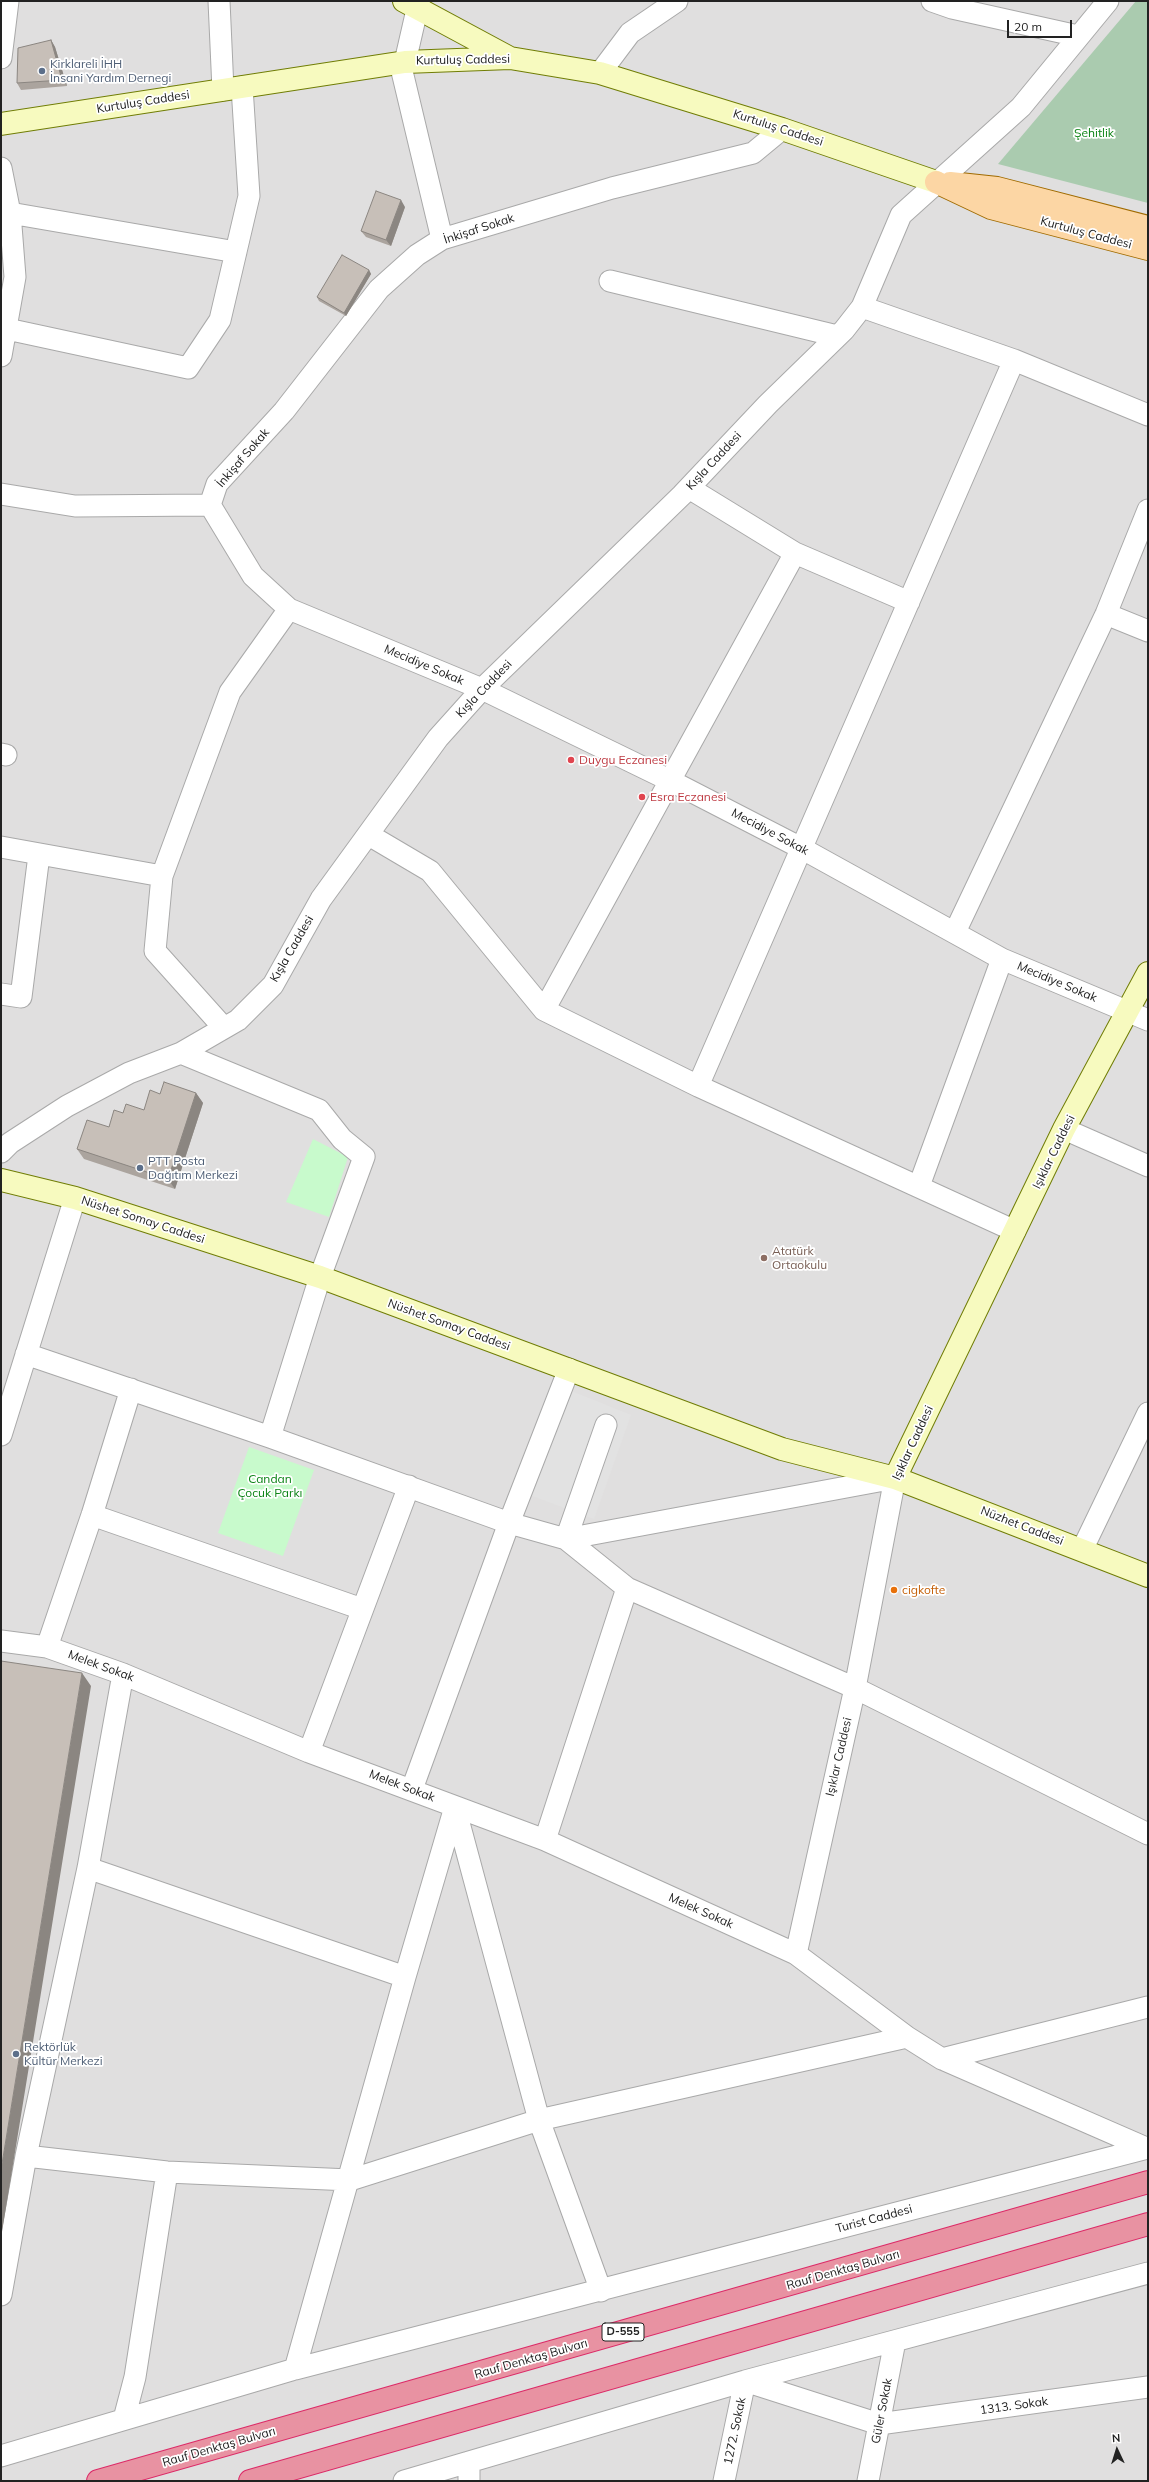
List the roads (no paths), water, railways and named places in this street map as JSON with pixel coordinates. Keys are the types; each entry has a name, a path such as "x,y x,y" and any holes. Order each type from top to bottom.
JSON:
{"highway":[{"name":"Rauf Denktaş Bulvarı","path":"98,2481 1148,2182"},
{"path":"250,2481 1148,2224"}],"main road":[{"name":"Kurtuluş Caddesi","path":"936,182 997,188 1148,227"},
{"name":"Kurtuluş Caddesi","path":"936,182 991,208 1148,249"}],"street":[{"path":"1,58 8,1"},
{"path":"7,329 188,368 220,320 249,196 219,1"},
{"path":"600,73 630,33 677,1"},
{"path":"932,1 952,8 1078,36"},
{"name":"Kışla Caddesi","path":"1,1152 10,1143 67,1106 129,1073 181,1053 238,1020 273,985 321,899 369,835 438,738 482,689 689,488 768,404 837,336 862,307 901,215 1021,107 1108,1"},
{"path":"442,239 402,62 413,3 510,58"},
{"name":"Kurtuluş Caddesi","path":"1,124 402,62 510,58 600,73 782,129 936,182"},
{"name":"İnkişaf Sokak","path":"210,505 217,484 284,411 379,289 417,255 442,239 612,188 753,153 782,129"},
{"path":"1,168 10,213 15,278 1,356"},
{"path":"10,213 236,252"},
{"path":"610,282 837,336"},
{"path":"862,307 1014,360 1148,415"},
{"path":"698,1086 1014,360"},
{"path":"689,488 795,554 909,602"},
{"path":"1,494 75,506 210,505"},
{"name":"Mecidiye Sokak","path":"210,505 253,576 290,609 482,689 671,781 801,848 1002,958 1138,1016"},
{"path":"955,932 1106,614 1148,510"},
{"path":"544,1010 795,554"},
{"path":"224,1028 155,951 162,876 230,692 290,609"},
{"path":"1106,614 1148,631"},
{"path":"369,835 430,871 544,1010 698,1086 1016,1231"},
{"path":"1,847 162,876"},
{"path":"1,994 21,997 39,855"},
{"path":"919,1186 1002,958"},
{"name":"Işıklar Caddesi","path":"796,1954 855,1688 895,1478 1016,1231 1064,1129 1138,1016 1148,973"},
{"path":"181,1053 319,1110 342,1139 364,1157 320,1277 270,1436"},
{"path":"1064,1129 1148,1166"},
{"name":"Nüshet Somay Caddesi","path":"1,1180 76,1198 320,1277 782,1449 895,1478"},
{"path":"1,1436 76,1198"},
{"path":"26,1354 270,1436 509,1523 566,1538 627,1588 855,1688 1147,1831"},
{"path":"412,1789 509,1523 569,1369"},
{"path":"47,1647 92,1515 131,1389"},
{"path":"1082,1550 1148,1413"},
{"path":"566,1538 606,1425"},
{"path":"566,1538 895,1478"},
{"name":"Nüzhet Caddesi","path":"895,1478 1148,1576"},
{"path":"309,1752 409,1486"},
{"path":"92,1515 362,1609"},
{"path":"545,1840 627,1588"},
{"name":"Melek Sokak","path":"1,1641 47,1647 123,1674 309,1752 412,1789 455,1807 545,1840 796,1954 907,2037 942,2059 1147,2148"},
{"path":"1,2295 3,2270 26,2156 88,1868 123,1674"},
{"path":"295,2369 350,2180 405,1977 455,1807"},
{"path":"455,1807 539,2120 601,2291"},
{"path":"88,1868 405,1977"},
{"path":"942,2059 1148,2007"},
{"path":"26,2156 167,2172 350,2180 539,2120 907,2037"},
{"name":"Turist Caddesi","path":"1,2456 295,2369 601,2291 1147,2148"},
{"path":"124,2420 135,2378 167,2172"},
{"path":"404,2481 469,2472 745,2382 895,2341 1147,2277"},
{"name":"Güler Sokak","path":"868,2481 895,2341"},
{"path":"745,2382 879,2424"},
{"name":"1272. Sokak","path":"724,2481 745,2382"},
{"name":"1313. Sokak","path":"879,2424 1148,2387"}],"place":[{"name":"Kirklareli İHH İnsani Yardım Dernegi","path":"42,71"},
{"name":"Duygu Eczanesi","path":"571,760"},
{"name":"Esra Eczanesi","path":"642,797"},
{"name":"PTT Posta Dağıtım Merkezi","path":"140,1168"},
{"name":"Atatürk Ortaokulu","path":"764,1258"},
{"name":"cigkofte","path":"894,1590"},
{"name":"Rektörlük Kültür Merkezi","path":"16,2054"}],"park label":[{"name":"Şehitlik","path":"1094,133"},
{"name":"Candan Çocuk Parkı","path":"270,1486"}]}
